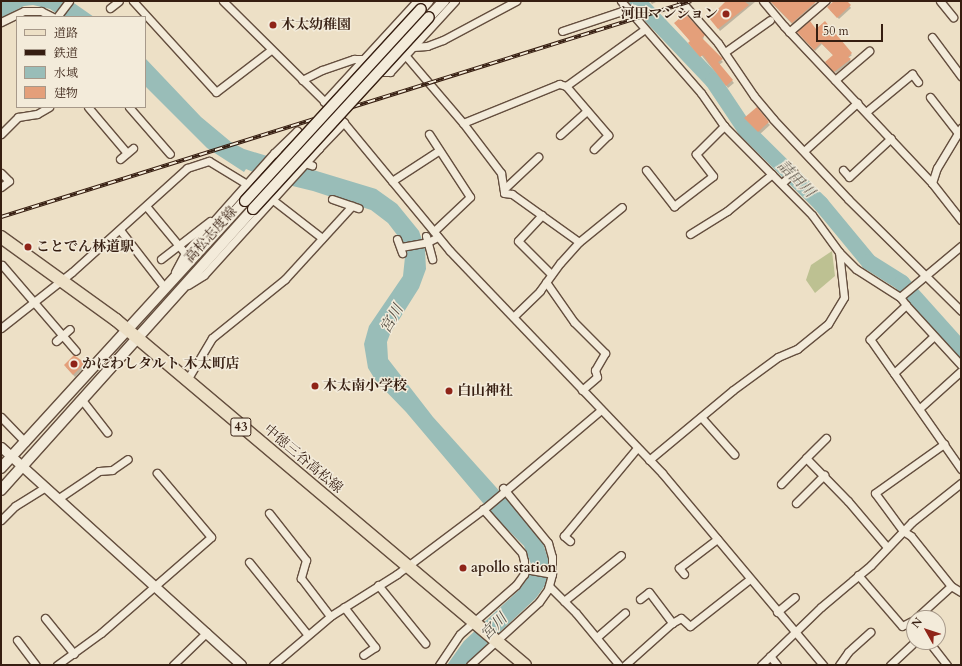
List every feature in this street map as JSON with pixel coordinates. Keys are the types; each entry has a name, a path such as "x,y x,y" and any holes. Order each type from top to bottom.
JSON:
{"main road":[{"name":"高松志度線","path":"1,468 245,201 419,5 428,1"},
{"name":"高松志度線","path":"1,490 253,208 444,1"},
{"name":"中徳三谷高松線","path":"1,237 138,338 525,665"}],"street":[{"path":"57,16 69,1"},
{"path":"110,8 119,1"},
{"path":"133,1 216,92 271,50"},
{"path":"223,1 344,122 436,234 512,317 649,460 823,665"},
{"path":"302,80 342,62 364,59 383,72 390,72 455,1"},
{"path":"413,47 427,46 442,40 516,1"},
{"path":"621,1 701,93 724,126 812,215 839,252 856,269 900,297 961,365"},
{"path":"681,1 725,52 754,96 804,151 960,310"},
{"path":"763,1 789,32 891,138 960,216"},
{"path":"789,32 825,1"},
{"path":"940,1 953,16"},
{"path":"324,102 364,59 419,5"},
{"path":"1,22 16,13 33,10 53,16"},
{"path":"562,31 628,10"},
{"path":"725,52 770,20"},
{"path":"566,86 645,29"},
{"path":"932,37 961,76"},
{"path":"835,80 869,51"},
{"path":"405,55 464,123 501,173 504,193 512,194 579,242"},
{"path":"866,112 912,74 918,82"},
{"path":"464,123 559,84 566,86 608,135 594,149"},
{"path":"930,97 960,131 937,168 932,183"},
{"path":"804,151 857,103"},
{"path":"1,134 18,117 37,114 47,108"},
{"path":"89,108 127,153"},
{"path":"130,108 170,154"},
{"path":"560,135 587,111"},
{"path":"182,289 204,275 272,200 289,186 309,164 318,148 344,122"},
{"path":"646,170 674,206 713,176 696,154 724,126"},
{"path":"120,230 165,288 186,253 274,153 298,131 318,148"},
{"path":"397,239 402,249 426,240 436,234 470,197 438,151 429,134"},
{"path":"843,170 849,177 891,138"},
{"path":"120,159 133,148"},
{"path":"392,181 438,151"},
{"path":"274,153 309,164"},
{"path":"504,189 538,157"},
{"path":"1,328 61,281 120,230 187,168 209,161 272,200 322,238"},
{"path":"782,183 794,172"},
{"path":"1,173 9,181 1,187"},
{"path":"690,234 727,211 772,174"},
{"path":"253,177 289,186"},
{"path":"187,380 212,338 286,279 322,238 355,207 332,199"},
{"path":"146,206 186,253"},
{"path":"512,317 540,291 551,274 579,242 622,207"},
{"path":"160,259 220,213"},
{"path":"542,215 518,240 551,274"},
{"path":"426,240 432,259"},
{"path":"900,297 961,246"},
{"path":"649,460 733,390 778,357 797,349 828,324 844,297 839,252"},
{"path":"2,266 35,301 76,350"},
{"path":"546,282 574,322 606,353 595,370 597,377 582,390"},
{"path":"906,305 870,339 920,408 961,469"},
{"path":"56,341 70,329"},
{"path":"894,373 934,336"},
{"path":"920,408 961,371"},
{"path":"82,400 107,432"},
{"path":"273,665 307,634 330,616 408,566 484,508 601,410"},
{"path":"1,417 25,442"},
{"path":"701,417 734,454"},
{"path":"781,484 826,438"},
{"path":"944,444 875,493 903,531 911,536 952,586 961,592"},
{"path":"1,447 59,498 241,665"},
{"path":"570,541 564,536 637,448"},
{"path":"806,458 824,475 887,547"},
{"path":"59,498 99,471 112,470 128,459"},
{"path":"57,665 74,654 211,537 157,473"},
{"path":"796,503 824,475"},
{"path":"761,665 903,531 961,484"},
{"path":"1,520 16,506 46,487"},
{"path":"470,665 494,640 539,602 549,586 552,557 548,542 504,491"},
{"path":"439,665 455,640 519,582 526,570 524,558 518,548 484,508"},
{"path":"269,513 306,560 301,578 330,616"},
{"path":"684,574 679,568 716,539"},
{"path":"564,601 621,555"},
{"path":"249,562 307,634"},
{"path":"526,570 551,574"},
{"path":"858,575 902,626 906,624"},
{"path":"625,665 672,623 681,618 690,626 750,579"},
{"path":"378,585 425,643"},
{"path":"549,586 597,637 619,665"},
{"path":"926,610 952,586"},
{"path":"640,599 649,592 672,623"},
{"path":"777,612 795,597"},
{"path":"344,606 375,647 363,655"},
{"path":"597,637 625,613"},
{"path":"45,618 74,654"},
{"path":"173,665 206,632"},
{"path":"839,665 848,652 870,632"},
{"path":"17,640 36,665"},
{"path":"890,665 906,650"},
{"path":"935,650 947,665"},
{"path":"770,656 777,665"}],"green space":[{"path":"832,251 835,276 815,293 806,280 811,265"}],"water":[{"path":"1,1 71,1 93,16 60,16 50,9 33,5 24,6 1,18"},
{"name":"宮川","path":"146,59 201,117 231,142 244,149 376,189 397,204 419,231 425,249 426,269 419,288 390,334 387,342 388,359 433,417 529,524 543,543 549,562 546,584 536,598 465,665 447,665 464,641 519,590 527,579 531,564 524,546 494,516 406,412 376,381 368,368 364,344 369,326 403,276 405,257 401,240 388,223 371,210 313,191 276,182 246,169 244,172 207,148 146,87"}],"building":[{"name":"河田マンション","path":"726,1 744,1 749,5 718,29 709,18"},
{"path":"770,1 817,1 792,23"},
{"path":"834,1 847,1 851,5 837,18 827,7"},
{"path":"682,10 705,35 702,38 723,59 718,62 733,80 726,86 703,55 700,57 688,43 690,41 674,23 680,18 677,15"},
{"path":"810,21 816,29 825,21 852,53 848,57 851,59 834,72 825,62 833,55 821,43 814,50 797,32"},
{"path":"757,107 769,122 758,132 744,118"},
{"name":"かにわしタルト 木太町店","path":"74,355 85,363 73,375 64,365"}],"waterway":[{"name":"詰田川","path":"637,1 713,81 745,129 821,204 869,262 902,283 961,349"}],"railway":[{"path":"1,217 691,1"}],"place":[{"name":"河田マンション","path":"726,14"},
{"name":"木太幼稚園","path":"273,25"},
{"name":"ことでん林道駅","path":"28,247"},
{"name":"かにわしタルト 木太町店","path":"74,364"},
{"name":"木太南小学校","path":"315,386"},
{"name":"白山神社","path":"449,391"},
{"name":"apollo station","path":"463,568"}]}
